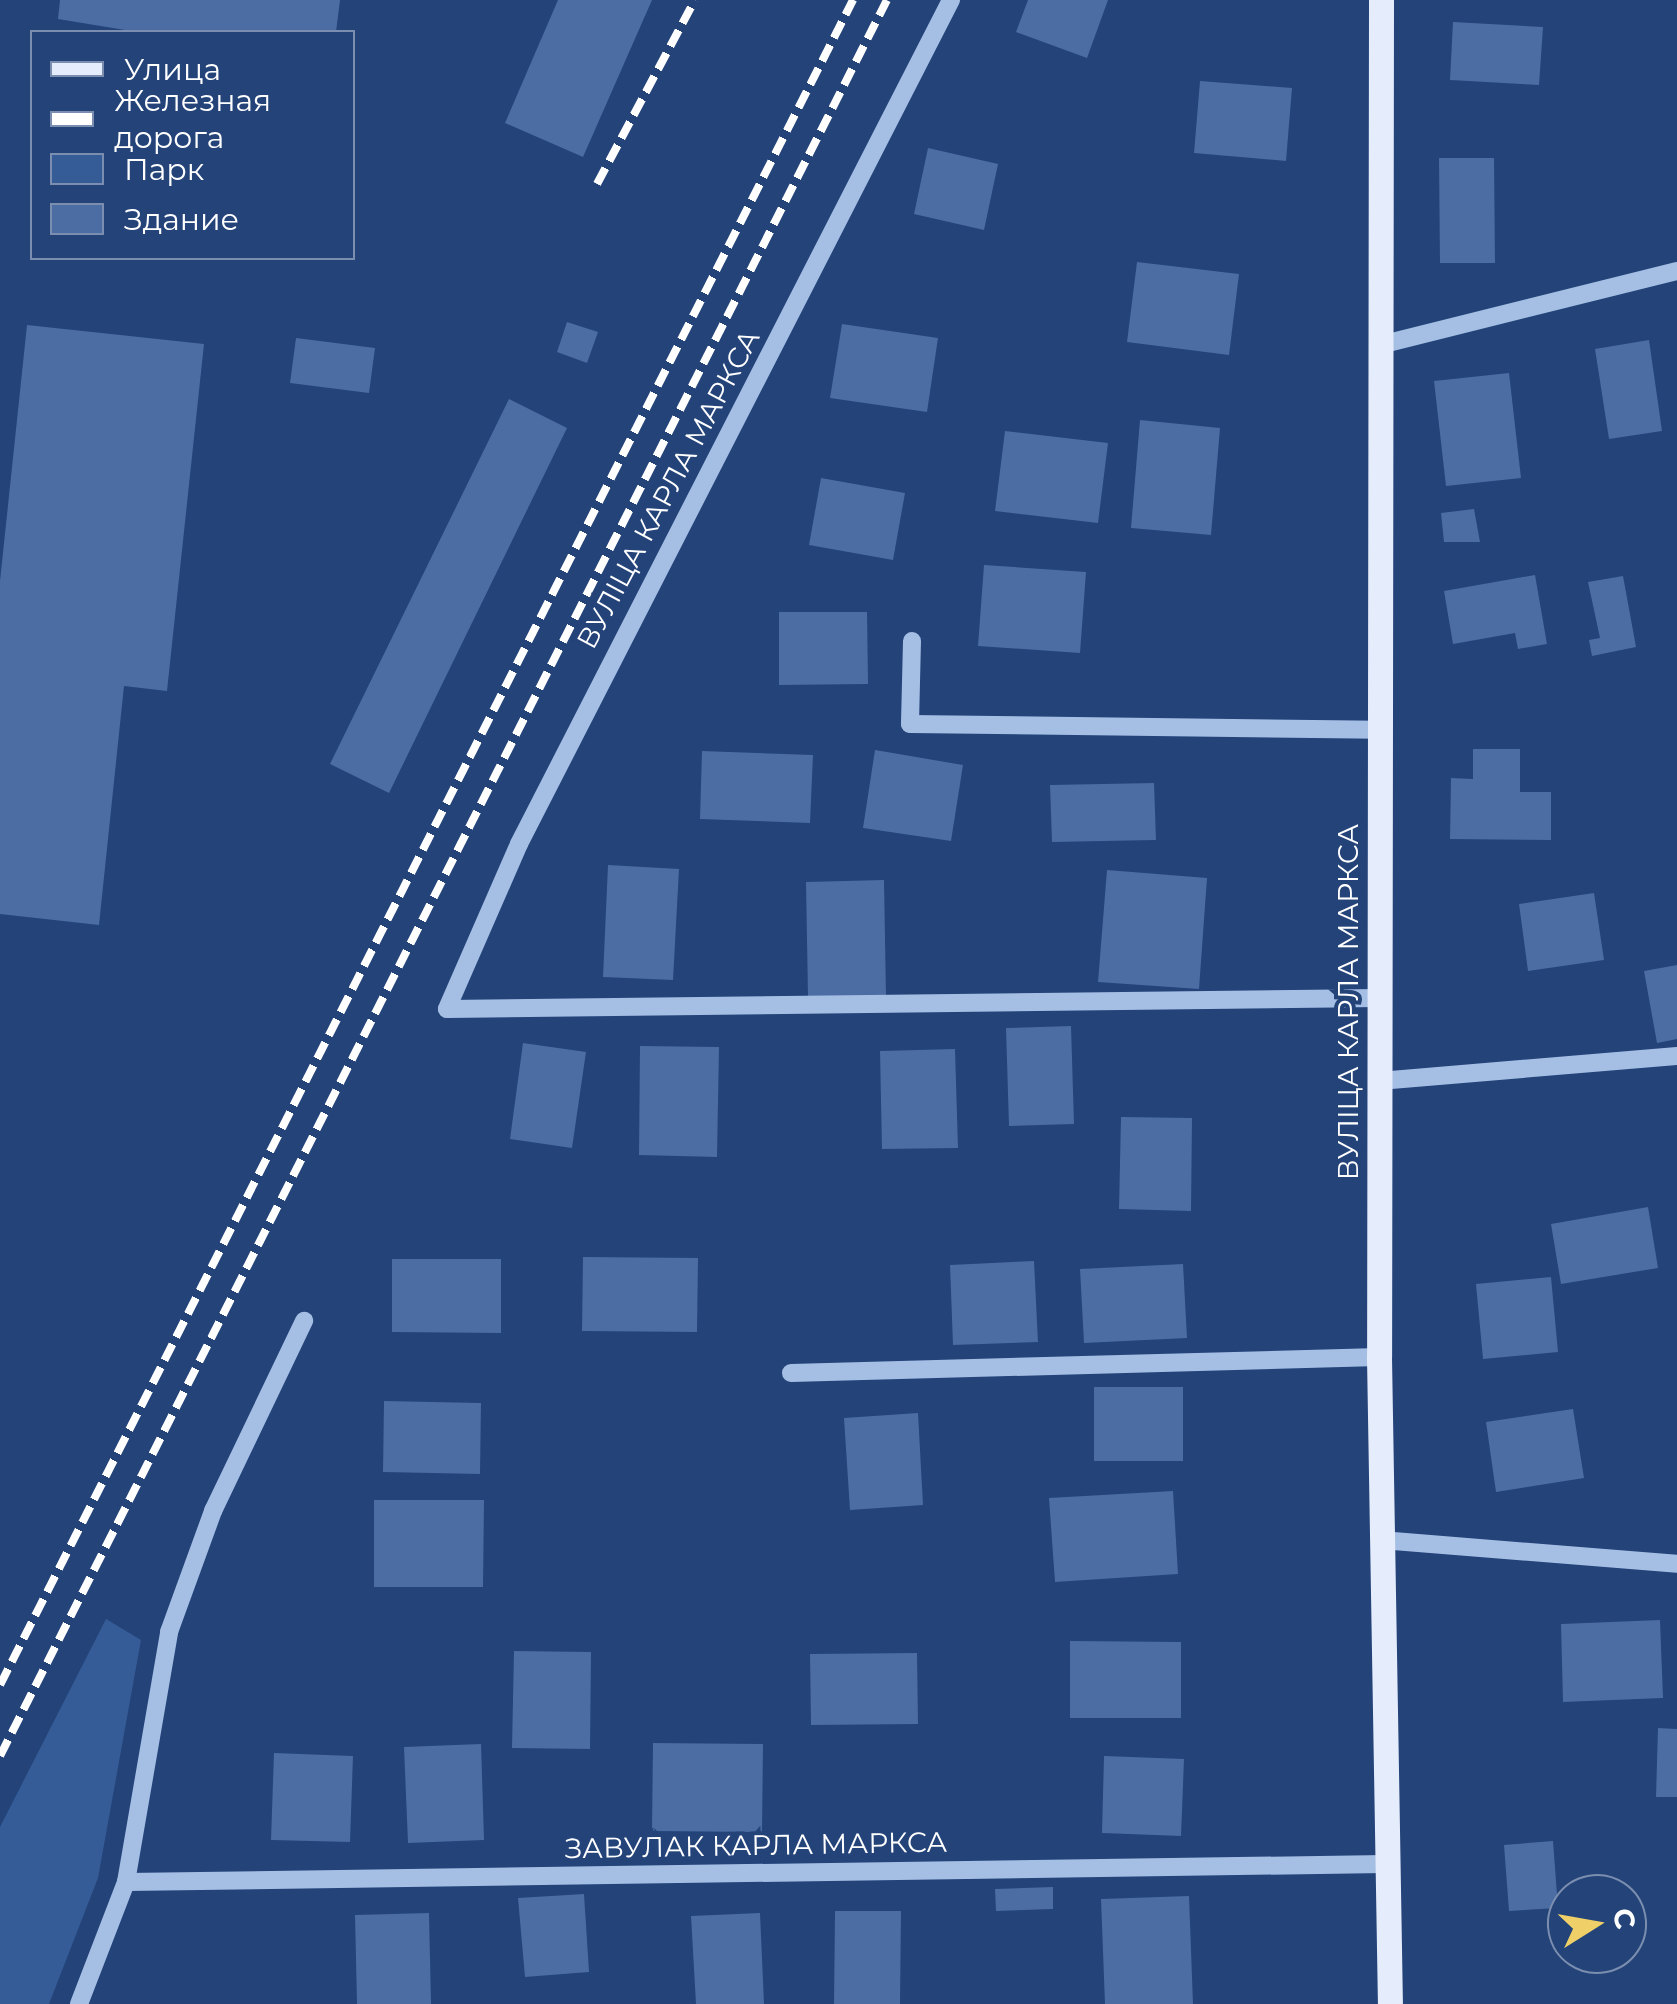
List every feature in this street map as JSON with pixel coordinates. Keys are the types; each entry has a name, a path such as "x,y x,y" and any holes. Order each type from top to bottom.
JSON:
{"main road":[{"name":"ВУЛІЦА КАРЛА МАРКСА","path":"1381,0 1379,1357 1390,2004"}],"street":[{"name":"ВУЛІЦА КАРЛА МАРКСА","path":"951,0 518,844 447,1010 1378,998"},
{"path":"1380,345 1677,270"},
{"path":"912,641 910,724 1377,730"},
{"path":"1379,1080 1677,1056"},
{"path":"80,2004 126,1882 169,1632 213,1510 304,1321"},
{"path":"791,1373 1379,1357"},
{"path":"1381,1540 1677,1564"},
{"name":"ЗАВУЛАК КАРЛА МАРКСА","path":"126,1882 1386,1864"}],"green space":[{"path":"106,1619 141,1640 98,1878 49,2004 0,2004 0,1827"}],"building":[{"path":"60,0 340,0 336,30 125,30 58,19"},
{"path":"558,0 652,0 583,157 505,123"},
{"path":"1028,0 1108,0 1087,58 1016,32"},
{"path":"1453,22 1543,27 1539,85 1450,80"},
{"path":"1200,81 1292,88 1286,161 1194,153"},
{"path":"928,148 998,164 984,230 914,214"},
{"path":"1439,158 1494,158 1495,263 1440,263"},
{"path":"1137,262 1239,274 1229,355 1127,342"},
{"path":"567,322 598,332 587,363 557,352"},
{"path":"842,324 938,338 927,412 830,398"},
{"path":"27,325 204,344 167,691 124,686 99,925 0,914 0,581"},
{"path":"296,338 375,348 369,393 290,383"},
{"path":"1649,340 1662,431 1609,439 1595,349"},
{"path":"1509,373 1521,478 1446,486 1434,381"},
{"path":"509,399 567,428 389,793 330,764"},
{"path":"1140,420 1220,428 1211,535 1131,528"},
{"path":"1005,431 1108,443 1098,523 995,511"},
{"path":"821,478 905,493 893,560 809,545"},
{"path":"1474,509 1480,542 1444,542 1441,513"},
{"path":"984,565 1086,572 1080,653 978,646"},
{"path":"1535,575 1547,644 1518,649 1515,633 1453,644 1444,591"},
{"path":"1623,576 1636,647 1592,656 1589,640 1600,638 1588,582"},
{"path":"779,612 867,612 868,684 779,685"},
{"path":"1473,749 1520,749 1520,792 1551,792 1551,840 1450,839 1451,778 1473,779"},
{"path":"875,750 963,765 951,841 863,828"},
{"path":"702,751 813,755 810,823 700,819"},
{"path":"1154,783 1156,840 1052,842 1050,785"},
{"path":"608,865 679,869 673,980 603,977"},
{"path":"1107,870 1207,878 1199,989 1098,982"},
{"path":"884,880 886,996 808,997 806,882"},
{"path":"1594,893 1604,960 1528,971 1519,904"},
{"path":"1677,965 1677,1039 1657,1043 1644,971"},
{"path":"1071,1026 1074,1124 1009,1126 1006,1028"},
{"path":"523,1043 586,1052 572,1148 510,1139"},
{"path":"640,1046 719,1047 717,1157 639,1155"},
{"path":"955,1049 958,1148 882,1149 880,1051"},
{"path":"1121,1117 1192,1118 1191,1211 1119,1209"},
{"path":"1648,1207 1658,1268 1561,1284 1551,1224"},
{"path":"583,1257 698,1258 697,1332 582,1331"},
{"path":"392,1259 501,1259 501,1333 392,1332"},
{"path":"1034,1261 1038,1342 953,1345 950,1265"},
{"path":"1183,1264 1187,1338 1084,1343 1080,1269"},
{"path":"1551,1277 1558,1352 1483,1359 1476,1284"},
{"path":"1094,1387 1183,1387 1183,1461 1094,1461"},
{"path":"384,1401 481,1403 480,1474 383,1472"},
{"path":"1573,1409 1584,1478 1496,1492 1486,1422"},
{"path":"918,1413 923,1505 850,1510 844,1418"},
{"path":"1173,1491 1178,1574 1055,1582 1049,1498"},
{"path":"374,1500 484,1500 483,1587 374,1587"},
{"path":"1660,1620 1663,1698 1563,1702 1561,1624"},
{"path":"1070,1641 1181,1642 1181,1718 1070,1718"},
{"path":"514,1651 591,1652 590,1749 512,1748"},
{"path":"917,1653 918,1724 811,1725 810,1654"},
{"path":"1658,1728 1677,1729 1677,1797 1656,1797"},
{"path":"653,1743 763,1744 762,1832 652,1831"},
{"path":"481,1744 484,1840 408,1843 404,1747"},
{"path":"274,1753 353,1756 350,1842 271,1840"},
{"path":"1104,1756 1184,1759 1181,1836 1102,1833"},
{"path":"1553,1841 1555,1874 1547,1874 1547,1909 1509,1911 1504,1845"},
{"path":"760,1842 761,1852 734,1853 734,1843"},
{"path":"1053,1887 1053,1909 996,1911 995,1889"},
{"path":"584,1894 589,1972 525,1977 518,1898"},
{"path":"1189,1896 1193,2004 1105,2004 1101,1899"},
{"path":"835,1911 901,1911 900,2004 834,2004"},
{"path":"429,1913 431,2004 357,2004 355,1915"},
{"path":"760,1913 764,2004 696,2004 691,1916"}],"railway":[{"path":"597,184 695,0"},
{"path":"0,1685 853,0"},
{"path":"0,1756 887,0"}]}
